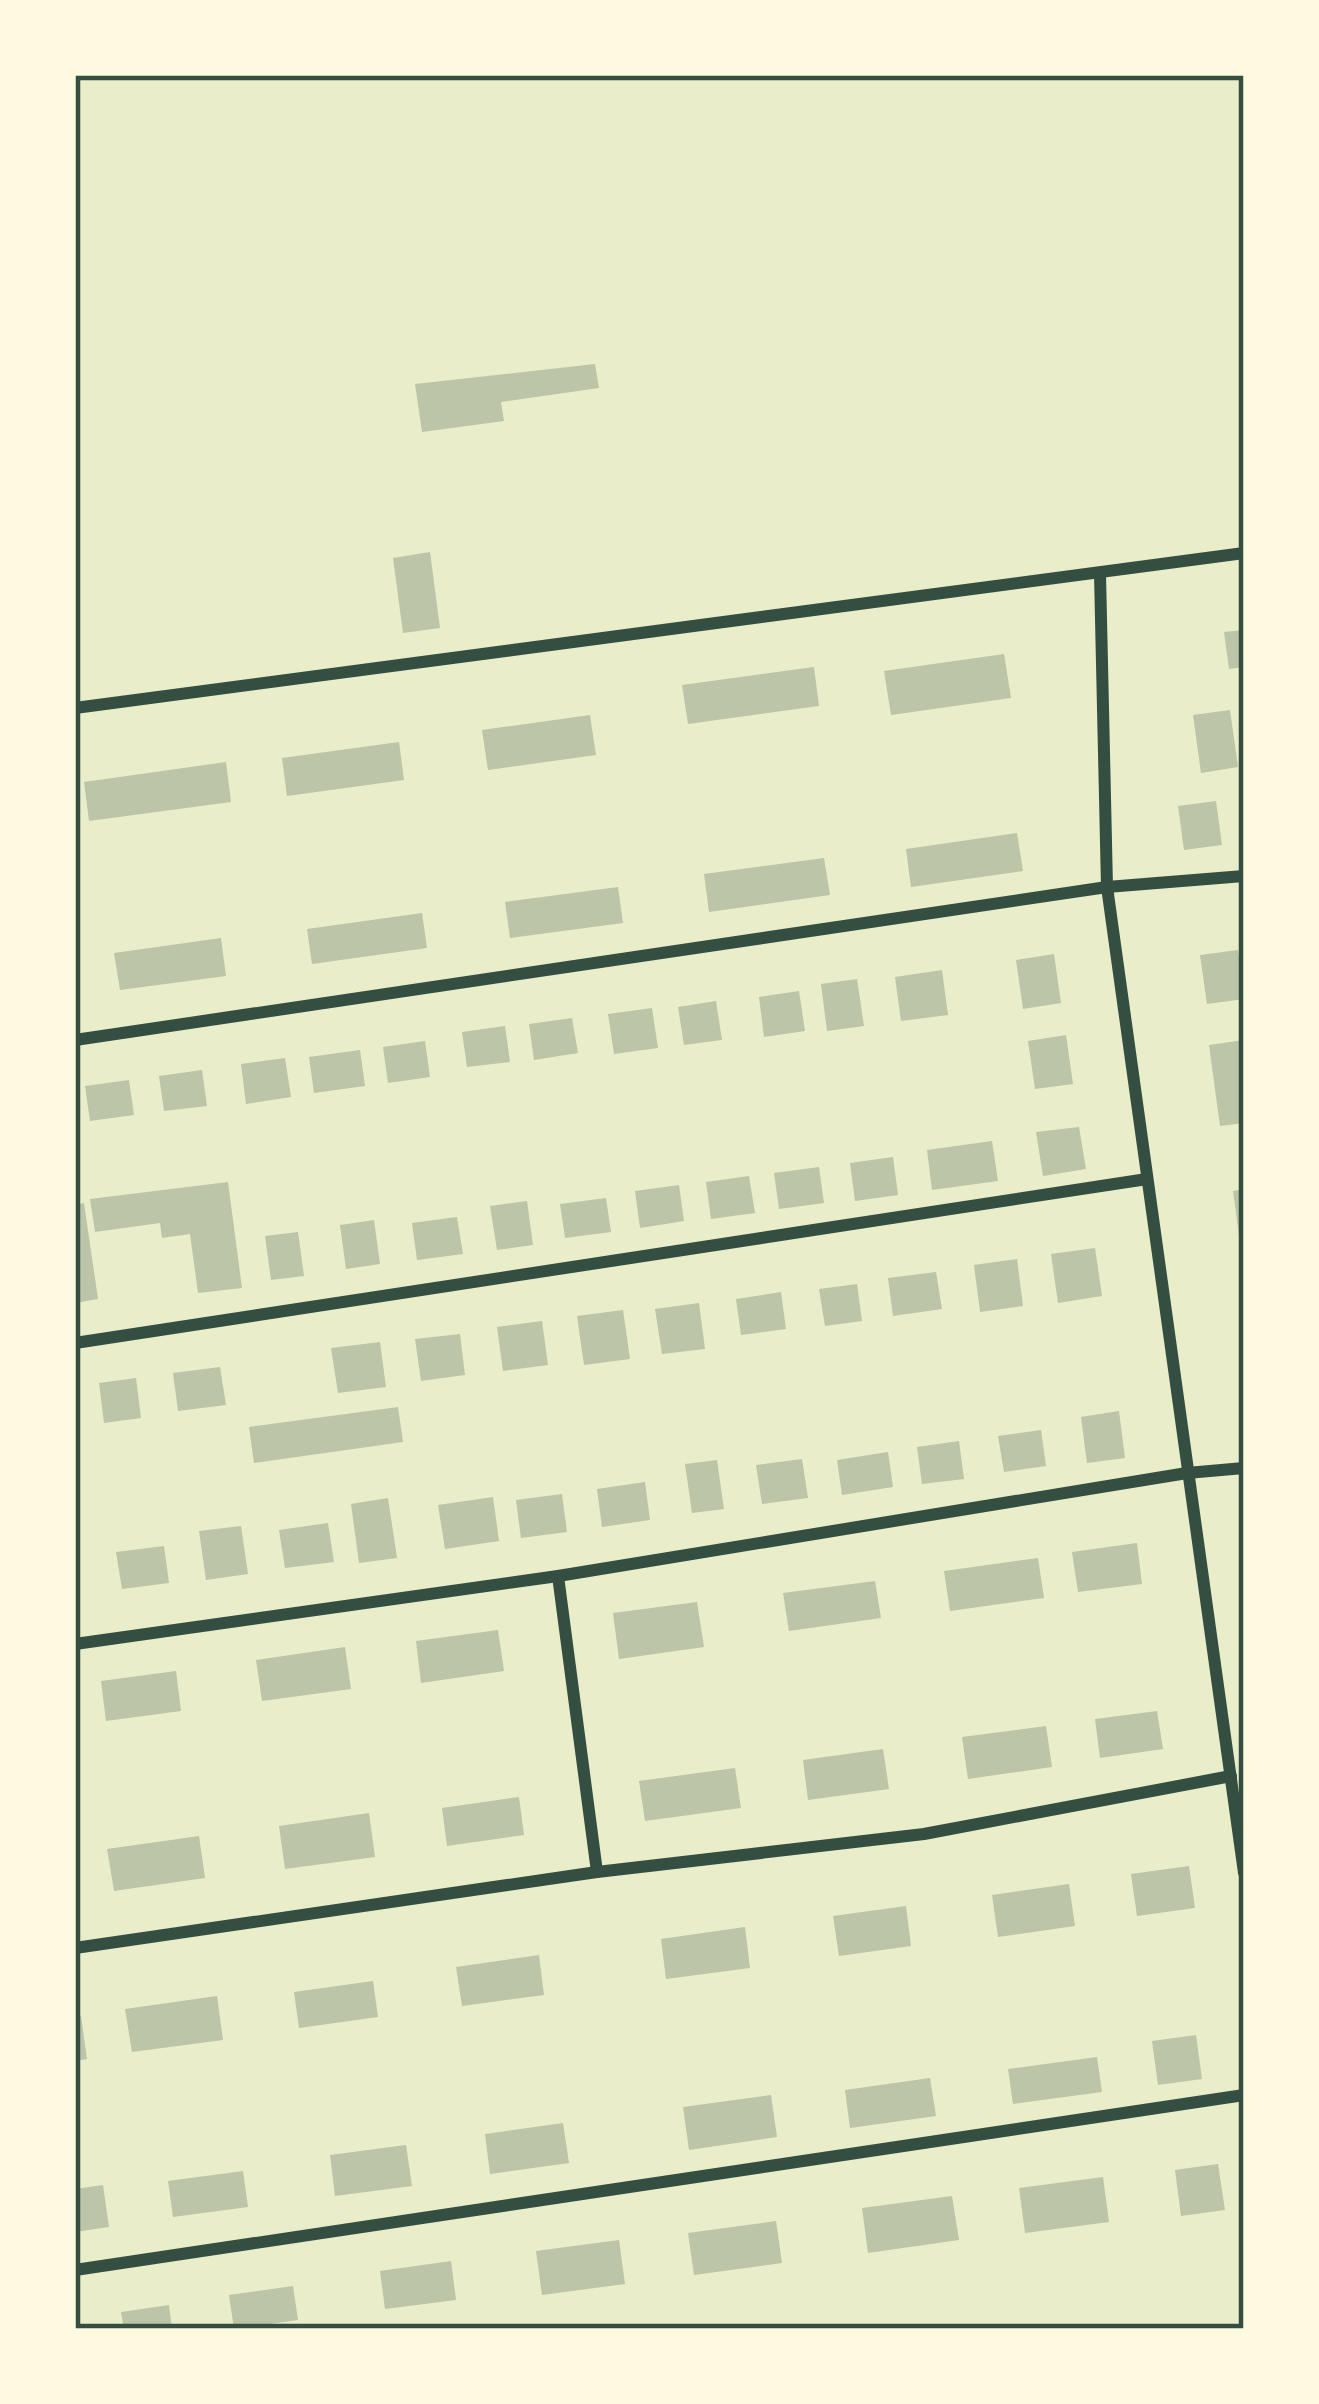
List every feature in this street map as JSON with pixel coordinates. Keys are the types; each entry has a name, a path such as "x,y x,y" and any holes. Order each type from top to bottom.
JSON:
{"street":[{"path":"75,708 1244,554"},
{"path":"1100,574 1107,887 1244,1874"},
{"path":"75,1040 1107,887 1244,876"},
{"path":"75,1343 1147,1179"},
{"path":"75,1644 558,1576 1187,1473 1244,1468"},
{"path":"558,1576 597,1872"},
{"path":"75,1948 597,1872 924,1834 1231,1776"},
{"path":"75,2270 1244,2095"}],"building":[{"path":"595,364 599,388 501,402 504,421 422,432 415,384"},
{"path":"430,552 440,628 403,633 393,558"},
{"path":"1244,630 1244,667 1229,669 1224,632"},
{"path":"1004,654 1011,698 891,715 884,671"},
{"path":"814,667 819,706 688,724 682,685"},
{"path":"1230,710 1238,767 1201,773 1193,715"},
{"path":"590,715 596,755 488,770 482,730"},
{"path":"399,742 404,780 287,796 282,758"},
{"path":"226,762 231,802 89,821 84,782"},
{"path":"1216,801 1222,845 1184,850 1178,806"},
{"path":"1017,833 1023,871 911,887 906,849"},
{"path":"824,858 830,895 709,912 704,874"},
{"path":"618,887 623,923 510,938 505,902"},
{"path":"422,913 427,948 312,964 307,929"},
{"path":"221,938 226,976 120,990 114,953"},
{"path":"1238,950 1244,999 1207,1004 1200,955"},
{"path":"1054,954 1061,1003 1023,1009 1016,960"},
{"path":"942,970 948,1015 901,1021 895,977"},
{"path":"857,979 864,1026 827,1031 821,984"},
{"path":"799,991 805,1031 764,1037 759,997"},
{"path":"716,1001 722,1040 684,1045 678,1007"},
{"path":"652,1008 658,1048 614,1054 608,1014"},
{"path":"572,1018 578,1053 534,1060 529,1024"},
{"path":"505,1026 510,1062 467,1067 462,1032"},
{"path":"1066,1035 1073,1084 1035,1089 1028,1041"},
{"path":"1244,1040 1244,1123 1220,1126 1209,1045"},
{"path":"425,1041 430,1077 388,1083 383,1047"},
{"path":"360,1050 365,1086 314,1093 309,1057"},
{"path":"285,1058 291,1097 246,1104 241,1064"},
{"path":"202,1070 207,1106 164,1111 159,1076"},
{"path":"129,1080 134,1115 90,1121 85,1086"},
{"path":"1079,1127 1086,1169 1043,1176 1036,1132"},
{"path":"992,1141 998,1181 932,1190 927,1150"},
{"path":"893,1157 898,1195 855,1201 850,1163"},
{"path":"819,1167 824,1203 779,1209 774,1173"},
{"path":"749,1176 755,1213 711,1219 706,1182"},
{"path":"228,1182 242,1288 198,1293 190,1234 162,1238 160,1223 95,1232 90,1199"},
{"path":"679,1185 684,1221 640,1228 635,1191"},
{"path":"1244,1189 1244,1250 1241,1250 1233,1191"},
{"path":"606,1198 611,1232 565,1238 560,1204"},
{"path":"527,1201 533,1245 497,1250 490,1206"},
{"path":"84,1203 98,1299 75,1303 75,1205"},
{"path":"457,1217 463,1254 417,1260 412,1223"},
{"path":"374,1220 380,1264 346,1269 340,1225"},
{"path":"298,1232 304,1276 271,1280 265,1236"},
{"path":"1095,1248 1102,1296 1058,1303 1051,1254"},
{"path":"1017,1259 1023,1306 980,1312 974,1265"},
{"path":"936,1272 942,1309 893,1316 888,1278"},
{"path":"857,1284 862,1321 825,1326 819,1289"},
{"path":"781,1292 786,1329 741,1335 736,1299"},
{"path":"699,1303 705,1349 662,1354 655,1309"},
{"path":"623,1310 630,1359 584,1365 577,1316"},
{"path":"542,1321 548,1365 503,1371 497,1327"},
{"path":"460,1334 465,1375 421,1381 415,1339"},
{"path":"380,1342 386,1387 338,1393 331,1348"},
{"path":"220,1367 226,1405 178,1411 173,1373"},
{"path":"136,1378 141,1418 104,1423 99,1383"},
{"path":"398,1407 403,1442 254,1463 249,1427"},
{"path":"1119,1411 1125,1458 1087,1463 1081,1417"},
{"path":"1041,1430 1046,1466 1004,1472 998,1436"},
{"path":"959,1441 964,1479 922,1484 917,1447"},
{"path":"888,1452 893,1487 842,1495 837,1460"},
{"path":"802,1459 808,1498 762,1504 756,1465"},
{"path":"717,1460 724,1509 692,1513 685,1464"},
{"path":"645,1482 650,1520 602,1527 597,1489"},
{"path":"562,1494 567,1532 521,1538 516,1500"},
{"path":"493,1497 499,1541 445,1549 438,1505"},
{"path":"388,1498 397,1558 359,1563 351,1504"},
{"path":"328,1523 334,1562 285,1568 279,1530"},
{"path":"241,1526 248,1574 206,1580 199,1531"},
{"path":"1137,1543 1142,1584 1078,1592 1072,1552"},
{"path":"164,1546 169,1583 122,1589 116,1552"},
{"path":"1038,1558 1044,1598 950,1611 944,1571"},
{"path":"875,1581 881,1618 789,1631 783,1593"},
{"path":"697,1602 704,1647 619,1659 613,1613"},
{"path":"498,1630 504,1671 421,1683 416,1641"},
{"path":"345,1647 351,1689 262,1701 256,1660"},
{"path":"176,1671 181,1711 106,1721 101,1681"},
{"path":"1157,1711 1163,1749 1100,1758 1095,1719"},
{"path":"1046,1726 1052,1767 968,1779 962,1737"},
{"path":"883,1749 889,1789 808,1800 803,1760"},
{"path":"735,1768 741,1808 645,1821 639,1781"},
{"path":"519,1797 524,1835 447,1846 442,1808"},
{"path":"369,1813 375,1857 285,1869 279,1826"},
{"path":"199,1836 205,1878 114,1891 107,1849"},
{"path":"1189,1866 1195,1908 1137,1916 1131,1874"},
{"path":"1069,1884 1075,1926 998,1937 992,1895"},
{"path":"906,1906 911,1946 839,1956 833,1916"},
{"path":"745,1927 750,1968 666,1979 661,1939"},
{"path":"539,1955 544,1995 462,2006 456,1967"},
{"path":"373,1981 378,2017 299,2028 294,1992"},
{"path":"217,1996 223,2040 132,2052 125,2009"},
{"path":"81,2016 87,2059 75,2061 75,2017"},
{"path":"1196,2035 1202,2079 1158,2085 1152,2041"},
{"path":"1097,2057 1102,2092 1013,2104 1008,2069"},
{"path":"930,2078 936,2116 850,2128 845,2090"},
{"path":"771,2095 777,2137 689,2150 683,2107"},
{"path":"563,2123 569,2163 490,2174 485,2134"},
{"path":"406,2145 412,2186 335,2196 330,2155"},
{"path":"1218,2164 1225,2210 1181,2216 1175,2170"},
{"path":"243,2171 248,2207 173,2217 168,2181"},
{"path":"1103,2177 1109,2222 1025,2233 1019,2188"},
{"path":"103,2185 109,2227 75,2232 75,2189"},
{"path":"952,2196 959,2240 868,2253 862,2208"},
{"path":"776,2221 782,2263 694,2275 688,2233"},
{"path":"619,2240 625,2284 542,2295 536,2251"},
{"path":"451,2261 456,2300 385,2309 380,2271"},
{"path":"293,2286 298,2320 234,2329 229,2295"},
{"path":"169,2305 172,2329 124,2329 121,2312"}]}
